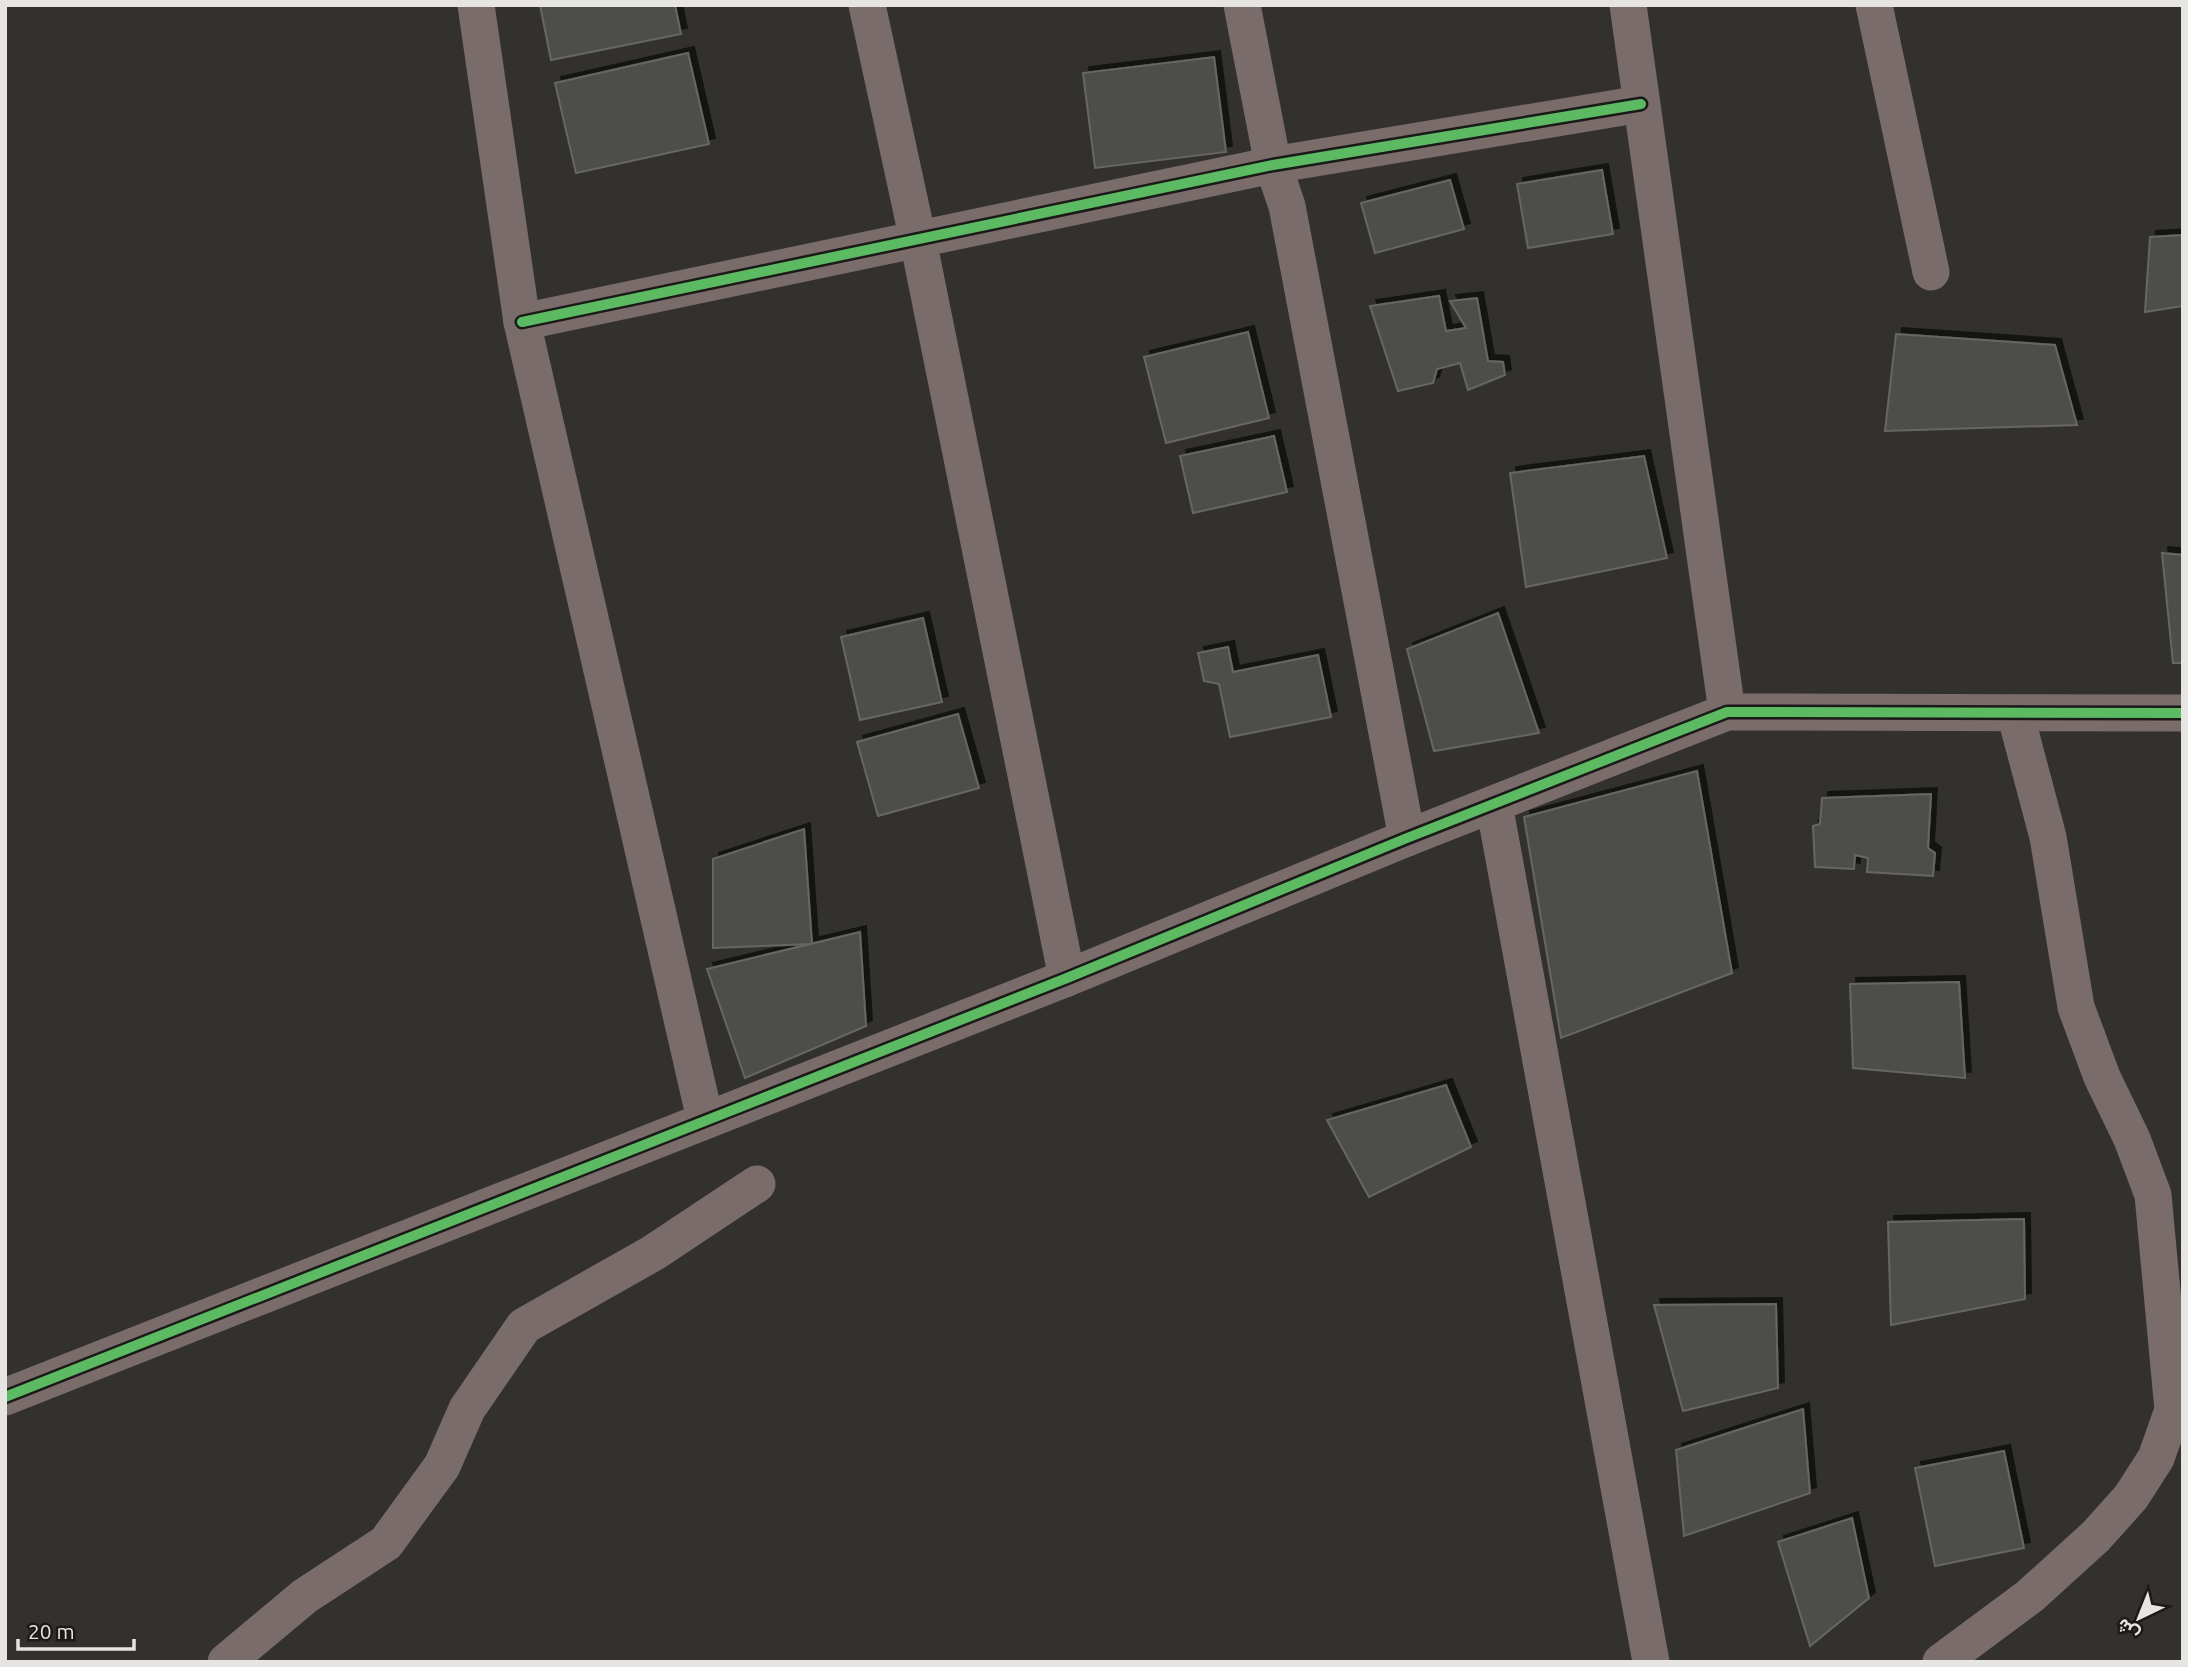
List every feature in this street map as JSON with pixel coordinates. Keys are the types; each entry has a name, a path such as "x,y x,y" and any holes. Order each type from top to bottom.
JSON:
{"street":[{"path":"476,5 522,322 705,1119"},
{"path":"867,5 918,240 1068,978"},
{"path":"1242,5 1273,165 1287,206 1407,838"},
{"path":"1628,5 1727,712"},
{"path":"1874,5 1931,272"},
{"path":"522,322 1273,165 1641,104"},
{"path":"5,1397 1068,978 1407,838 1727,712 2183,713"},
{"path":"1941,1662 2030,1596 2096,1536 2132,1497 2157,1458 2173,1410 2153,1195 2132,1139 2102,1077 2076,1007 2048,837 2015,713"},
{"path":"1494,804 1651,1662"},
{"path":"226,1662 305,1596 386,1543 442,1466 467,1409 524,1326 653,1252 757,1184"}],"building":[{"path":"540,5 675,5 681,34 551,60"},
{"path":"688,53 709,144 576,173 555,83"},
{"path":"1214,57 1226,152 1095,168 1083,73"},
{"path":"1602,170 1613,234 1528,248 1517,184"},
{"path":"1450,180 1464,229 1375,253 1361,203"},
{"path":"2183,235 2183,306 2145,312 2150,237"},
{"path":"1439,296 1446,331 1466,328 1450,301 1477,298 1488,361 1503,362 1505,375 1468,390 1460,363 1437,369 1433,383 1398,391 1370,306"},
{"path":"1248,332 1269,418 1166,443 1144,357"},
{"path":"1896,334 2055,345 2077,425 1885,431"},
{"path":"1274,436 1287,492 1193,513 1180,456"},
{"path":"1644,456 1667,558 1526,587 1510,473"},
{"path":"2162,553 2183,555 2183,663 2173,663"},
{"path":"1498,613 1539,733 1434,751 1407,649"},
{"path":"923,618 942,702 860,720 841,637"},
{"path":"1228,647 1233,672 1318,655 1331,717 1230,737 1219,684 1204,681 1198,653"},
{"path":"958,714 979,788 878,816 857,742"},
{"path":"1697,771 1732,973 1561,1038 1524,817"},
{"path":"1931,794 1928,848 1935,853 1933,876 1867,872 1868,858 1855,855 1854,869 1815,867 1813,826 1820,824 1822,798"},
{"path":"804,829 812,944 713,948 713,859"},
{"path":"860,932 866,1026 745,1078 707,969"},
{"path":"1959,982 1965,1078 1853,1068 1850,984"},
{"path":"1446,1085 1471,1147 1369,1197 1327,1120"},
{"path":"2024,1219 2025,1299 1891,1325 1888,1222"},
{"path":"1776,1304 1778,1388 1683,1411 1654,1305"},
{"path":"1803,1409 1810,1493 1684,1536 1676,1450"},
{"path":"2004,1451 2024,1548 1935,1566 1915,1468"},
{"path":"1852,1518 1869,1598 1810,1646 1778,1542"}],"cycle path":[{"path":"522,322 1273,165 1641,104"},
{"path":"5,1397 1067,978 1407,838 1727,712 2183,713"}]}
